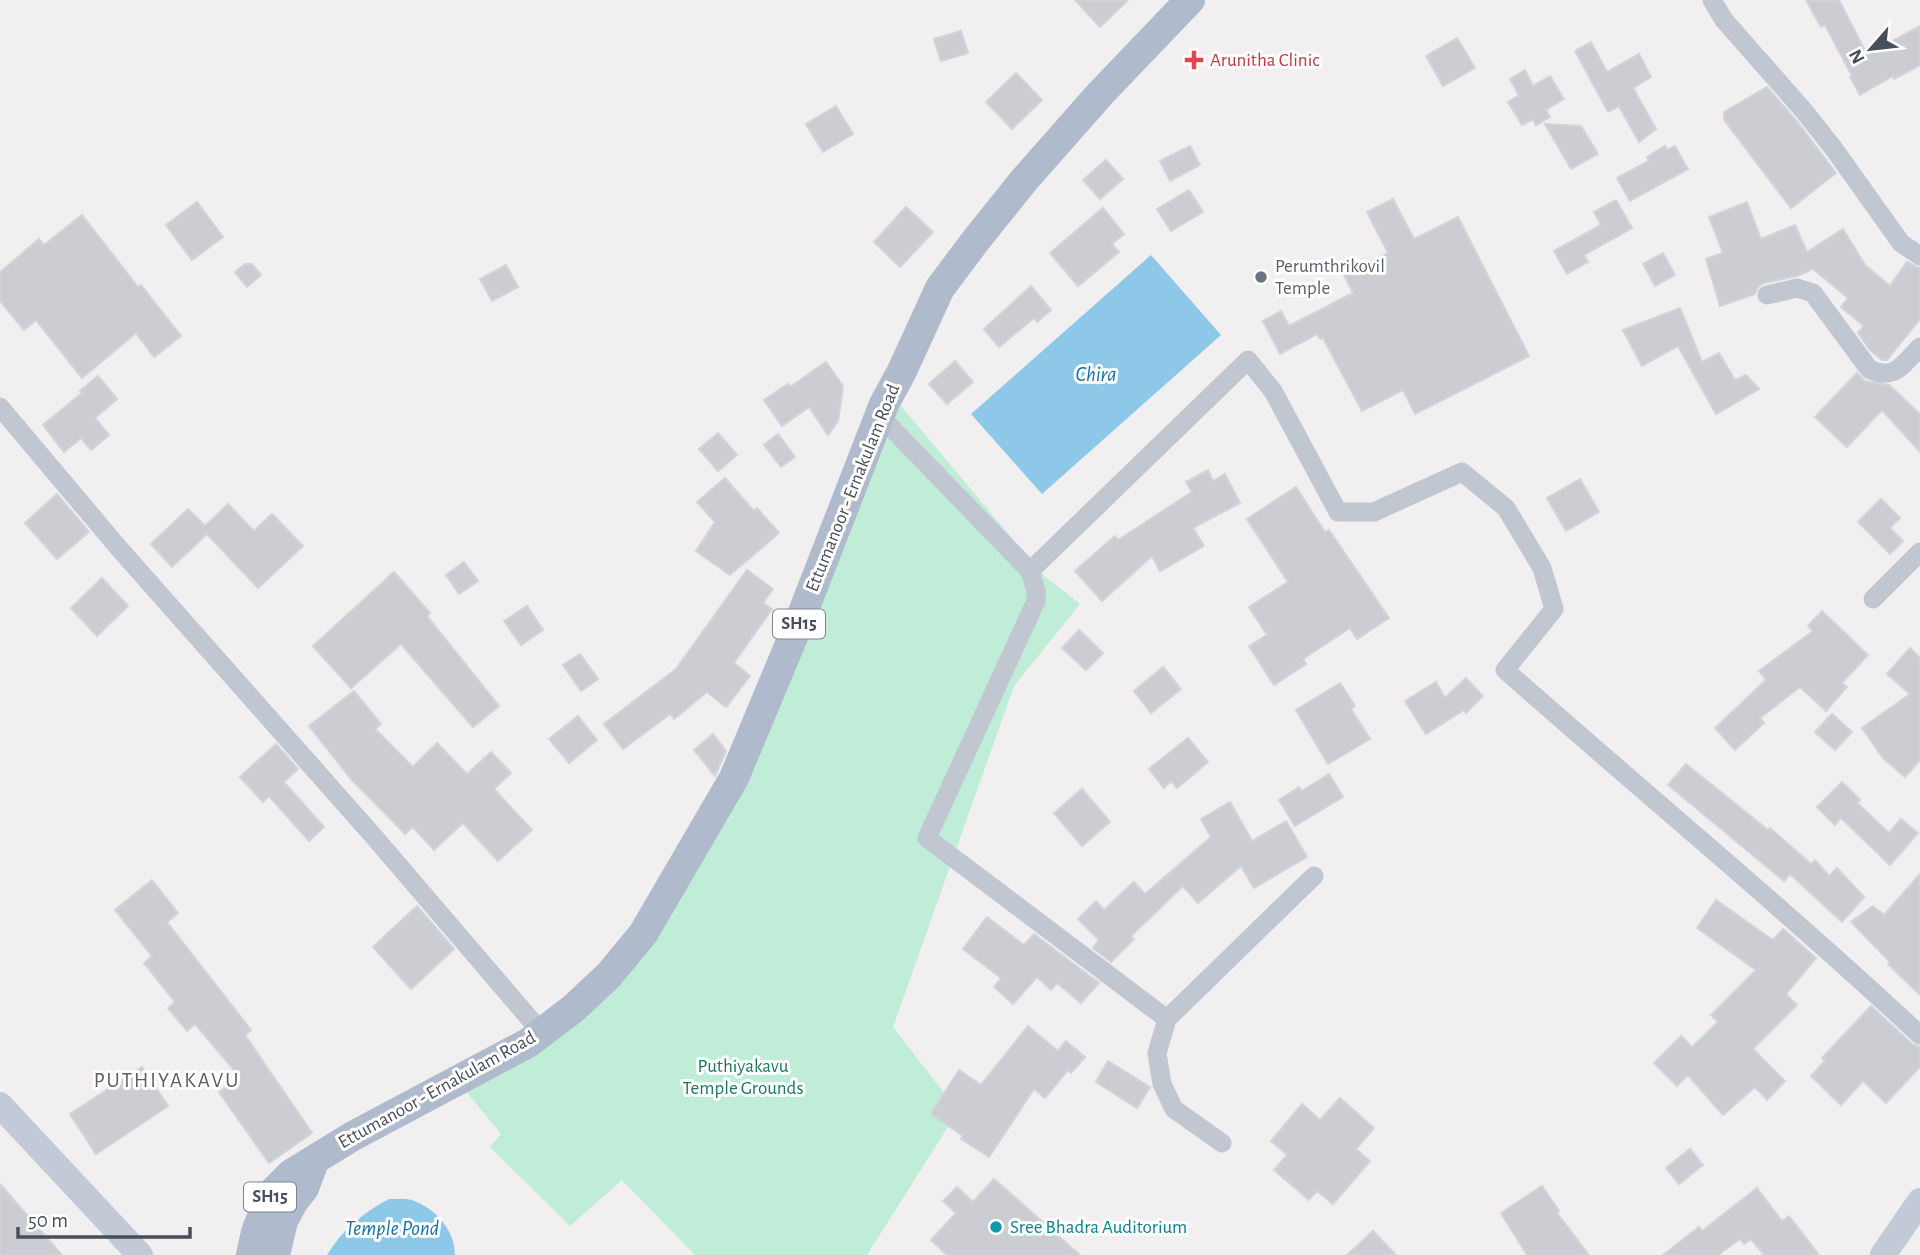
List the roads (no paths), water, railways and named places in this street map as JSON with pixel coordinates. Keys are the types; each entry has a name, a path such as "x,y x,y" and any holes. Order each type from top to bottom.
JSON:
{"main road":[{"name":"Ettumanoor - Ernakulam Road","path":"251,1255 256,1232 271,1194 291,1174 316,1157 528,1042 574,1007 609,975 643,934 734,778 800,620 848,491 940,288 1025,179 1100,94 1190,0"},
{"path":"0,1105 141,1255"},
{"name":"Ettumanoor - Ernakulam Road","path":"275,1255 283,1221 304,1188 316,1157"},
{"path":"1883,1255 1920,1201"}],"street":[{"path":"1712,0 1724,20 1834,149 1901,243 1920,256"},
{"path":"1767,295 1797,288 1813,293 1869,369 1881,374 1894,373 1920,347"},
{"path":"1030,571 1248,360 1273,391 1338,512 1374,512 1462,472 1506,508 1542,568 1554,609 1505,670 1661,808 1834,955 1920,1035"},
{"path":"0,407 117,546 542,1032"},
{"path":"880,416 1030,571 1036,591 1036,601 927,838 1167,1019"},
{"path":"1873,599 1920,552"},
{"path":"1222,1143 1174,1109 1162,1084 1157,1053 1167,1019 1314,876"}],"water":[{"name":"Chira","path":"1151,255 1221,335 1042,494 971,414"},
{"name":"Temple Pond","path":"389,1199 412,1200 436,1214 452,1237 455,1255 327,1255 354,1222"}],"place":[{"name":"Arunitha Clinic","path":"1194,60"},
{"name":"Perumthrikovil Temple","path":"1261,277"},
{"name":"Sree Bhadra Auditorium","path":"996,1227"}],"district":[{"name":"PUTHIYAKAVU","path":"167,1080"}],"park label":[{"name":"Puthiyakavu Temple Grounds","path":"743,1077"}]}
